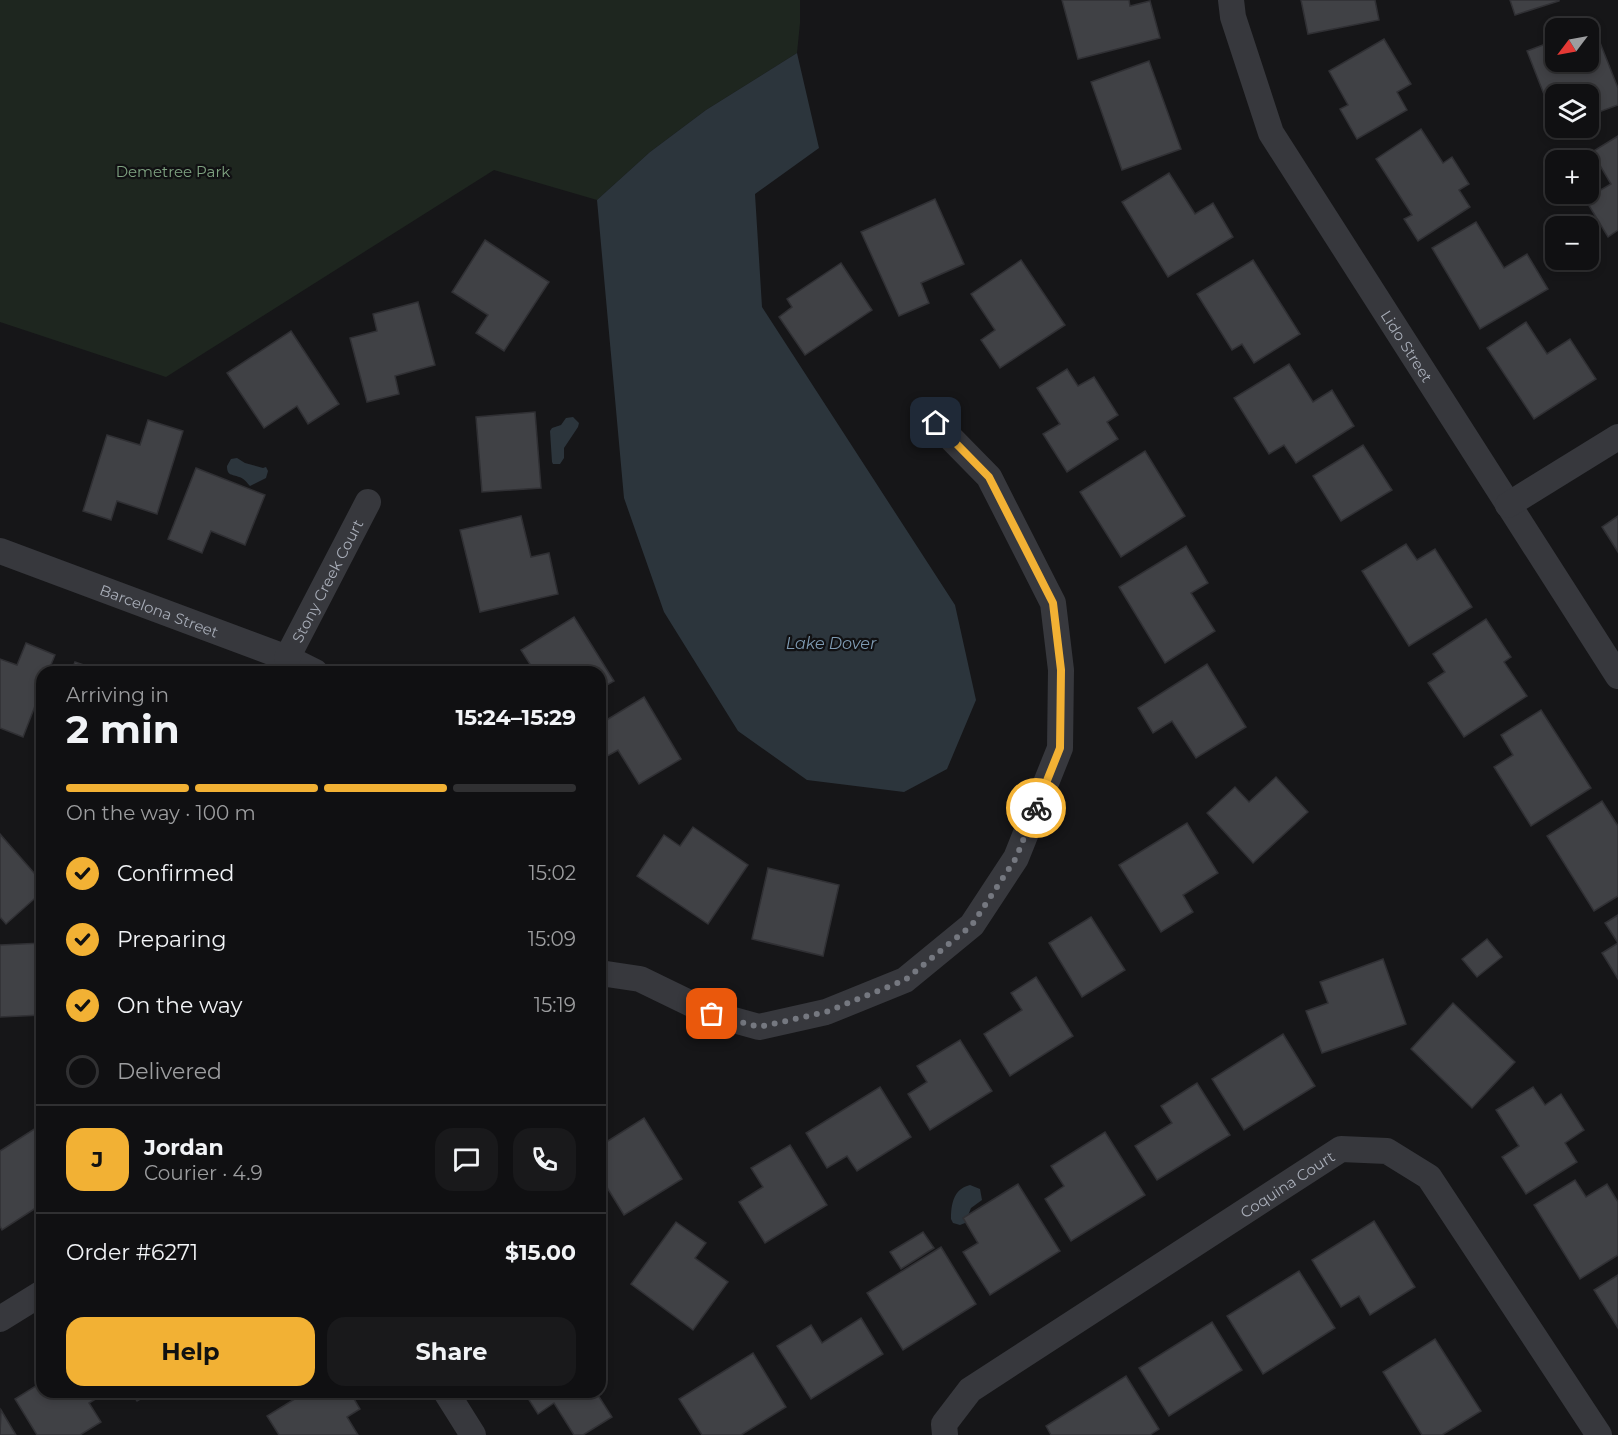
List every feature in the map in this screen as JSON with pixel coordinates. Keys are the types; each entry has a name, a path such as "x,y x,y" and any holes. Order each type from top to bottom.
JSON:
{"street":[{"name":"Lido Street","path":"1231,0 1233,17 1271,133 1618,676"},
{"path":"606,974 640,980 712,1014 759,1027 826,1012 905,980 972,925 1016,858 1060,748 1061,670 1053,603 989,477 936,423"},
{"path":"1508,505 1618,437"},
{"name":"Stony Creek Court","path":"287,658 368,502"},
{"name":"Barcelona Street","path":"0,551 287,658 303,666"},
{"name":"Coquina Court","path":"945,1435 944,1424 970,1390 1341,1149 1387,1151 1429,1178 1599,1435"},
{"path":"0,1319 36,1297"},
{"path":"450,1398 473,1435"}],"green space":[{"name":"Demetree Park","path":"0,0 800,0 800,23 797,53 706,110 650,152 597,200 494,170 166,377 0,322"}],"water":[{"name":"Lake Dover","path":"797,53 819,148 755,194 762,307 955,605 976,700 947,769 904,792 807,780 738,731 664,612 624,498 597,200 650,152 706,110"},
{"path":"573,417 579,423 578,427 564,448 564,458 560,464 553,464 550,431 561,425 566,418"},
{"path":"237,458 245,463 266,467 268,471 266,478 250,486 242,478 230,474 227,466 231,459"},
{"path":"970,1185 980,1189 982,1200 971,1208 965,1223 960,1225 953,1223 951,1214 954,1198 960,1190"}],"building":[{"path":"1062,0 1129,0 1130,6 1150,1 1160,38 1078,59"},
{"path":"1301,0 1375,0 1379,20 1308,34"},
{"path":"1510,0 1559,0 1559,1 1515,15"},
{"path":"1384,39 1411,84 1397,92 1407,110 1357,139 1340,109 1348,105 1329,71"},
{"path":"1599,40 1618,88 1618,105 1599,112 1599,84 1545,84 1545,97 1527,51 1545,44 1545,72 1599,72"},
{"path":"1149,61 1181,149 1122,170 1091,82"},
{"path":"1421,129 1443,163 1452,157 1469,184 1459,190 1470,207 1418,241 1404,219 1412,215 1376,159"},
{"path":"1618,136 1618,230 1608,237 1599,222 1599,216 1595,216 1588,204 1599,204 1599,191 1611,184 1599,164 1599,150 1595,150"},
{"path":"1169,173 1195,214 1213,203 1233,237 1168,277 1122,202"},
{"path":"935,199 964,264 921,283 929,303 899,316 861,232"},
{"path":"1476,222 1504,268 1527,254 1548,289 1480,329 1432,248"},
{"path":"485,240 549,282 504,351 476,333 488,315 452,292"},
{"path":"1021,260 1065,325 1000,368 981,340 995,330 971,294"},
{"path":"1253,260 1300,334 1254,363 1242,344 1232,350 1197,294"},
{"path":"841,263 872,310 805,355 779,317 792,307 787,299"},
{"path":"418,302 435,365 395,376 399,394 367,402 350,338 377,331 373,314"},
{"path":"1526,322 1547,354 1570,339 1596,379 1534,419 1487,348"},
{"path":"291,331 339,404 308,424 297,406 264,428 227,373"},
{"path":"1289,364 1313,402 1332,390 1354,426 1296,463 1284,445 1269,454 1234,398"},
{"path":"1067,369 1078,386 1094,377 1118,415 1107,422 1118,439 1067,472 1043,434 1060,424 1037,388"},
{"path":"535,412 541,488 482,492 476,417"},
{"path":"148,420 183,431 157,514 117,501 111,520 83,511 107,435 140,445"},
{"path":"1363,445 1392,490 1341,521 1313,476"},
{"path":"1145,451 1185,516 1121,557 1080,492"},
{"path":"196,468 265,495 245,545 211,531 202,553 168,539"},
{"path":"521,516 531,557 549,553 558,594 480,612 460,530"},
{"path":"1618,516 1618,552 1602,527"},
{"path":"1406,544 1417,560 1435,549 1472,607 1409,646 1362,571"},
{"path":"1186,546 1208,583 1191,593 1215,631 1165,663 1119,587"},
{"path":"574,617 605,666 531,666 521,650"},
{"path":"1486,619 1511,657 1504,662 1527,696 1464,737 1428,683 1445,672 1433,654"},
{"path":"26,643 55,655 50,666 36,666 36,703 23,737 0,728 0,659 17,665"},
{"path":"75,662 87,666 73,666"},
{"path":"1207,664 1246,727 1196,758 1172,721 1153,733 1138,708"},
{"path":"606,668 614,681 606,686"},
{"path":"644,697 681,759 639,784 618,750 606,757 606,720"},
{"path":"1541,710 1591,788 1531,826 1494,767 1513,755 1501,735"},
{"path":"1276,777 1308,812 1253,863 1207,813 1235,787 1249,802"},
{"path":"1602,801 1618,826 1618,896 1594,911 1547,836"},
{"path":"1187,823 1218,873 1183,895 1193,912 1161,932 1119,865"},
{"path":"693,827 748,865 708,924 637,876 664,835 680,846"},
{"path":"0,834 36,875 36,897 6,924 0,917"},
{"path":"768,868 839,885 823,956 752,939"},
{"path":"1618,915 1618,943 1605,923"},
{"path":"1091,917 1125,970 1082,997 1049,943"},
{"path":"1487,939 1502,957 1477,977 1462,959"},
{"path":"36,943 36,1015 0,1017 0,945"},
{"path":"1618,943 1618,979 1602,953"},
{"path":"1383,959 1406,1024 1322,1053 1306,1011 1328,1003 1320,982"},
{"path":"1036,977 1073,1036 1010,1076 984,1034 1022,1010 1011,993"},
{"path":"1453,1003 1515,1062 1472,1108 1411,1049"},
{"path":"1283,1034 1315,1086 1244,1130 1212,1079"},
{"path":"960,1040 992,1091 930,1130 908,1094 927,1082 917,1066"},
{"path":"1197,1083 1230,1135 1157,1180 1135,1146 1172,1123 1161,1106"},
{"path":"880,1087 911,1137 857,1171 847,1156 827,1168 806,1133"},
{"path":"1533,1087 1545,1105 1561,1094 1584,1130 1565,1143 1577,1162 1526,1194 1502,1157 1519,1146 1496,1110"},
{"path":"644,1118 682,1179 624,1215 606,1186 606,1142"},
{"path":"36,1128 36,1208 2,1230 0,1226 0,1151"},
{"path":"1105,1132 1145,1195 1071,1241 1045,1199 1064,1186 1051,1166"},
{"path":"790,1145 827,1205 765,1243 739,1202 763,1187 751,1168"},
{"path":"1575,1180 1586,1197 1607,1184 1618,1202 1618,1255 1580,1279 1534,1205"},
{"path":"1018,1184 1060,1251 990,1295 963,1252 978,1243 963,1218"},
{"path":"1374,1221 1415,1287 1370,1315 1359,1296 1341,1307 1312,1260"},
{"path":"676,1222 706,1243 695,1258 728,1282 693,1330 631,1284"},
{"path":"923,1232 934,1248 901,1269 890,1252"},
{"path":"941,1247 976,1304 903,1350 867,1293"},
{"path":"1299,1271 1335,1328 1263,1374 1227,1316"},
{"path":"1618,1275 1618,1328 1594,1290"},
{"path":"861,1318 883,1354 811,1399 777,1346 811,1325 822,1343"},
{"path":"1212,1322 1242,1370 1169,1416 1139,1368"},
{"path":"1435,1339 1481,1411 1442,1435 1422,1435 1383,1372"},
{"path":"753,1353 786,1407 741,1435 702,1435 679,1399"},
{"path":"1126,1376 1159,1429 1150,1435 1051,1435 1046,1426"},
{"path":"36,1386 36,1398 97,1398 89,1403 101,1422 80,1435 37,1435 15,1399"},
{"path":"296,1398 354,1398 360,1409 347,1417 358,1435 279,1435 267,1416"},
{"path":"528,1398 600,1398 612,1417 583,1435 574,1435 554,1403 538,1414"},
{"path":"1,1410 16,1435 0,1435"}],"way so far":[{"path":"712,1014 759,1027 826,1012 905,980 972,925 1016,858 1036,808"}],"route":[{"path":"936,423 989,477 1053,603 1061,670 1060,748 1036,808"}]}
